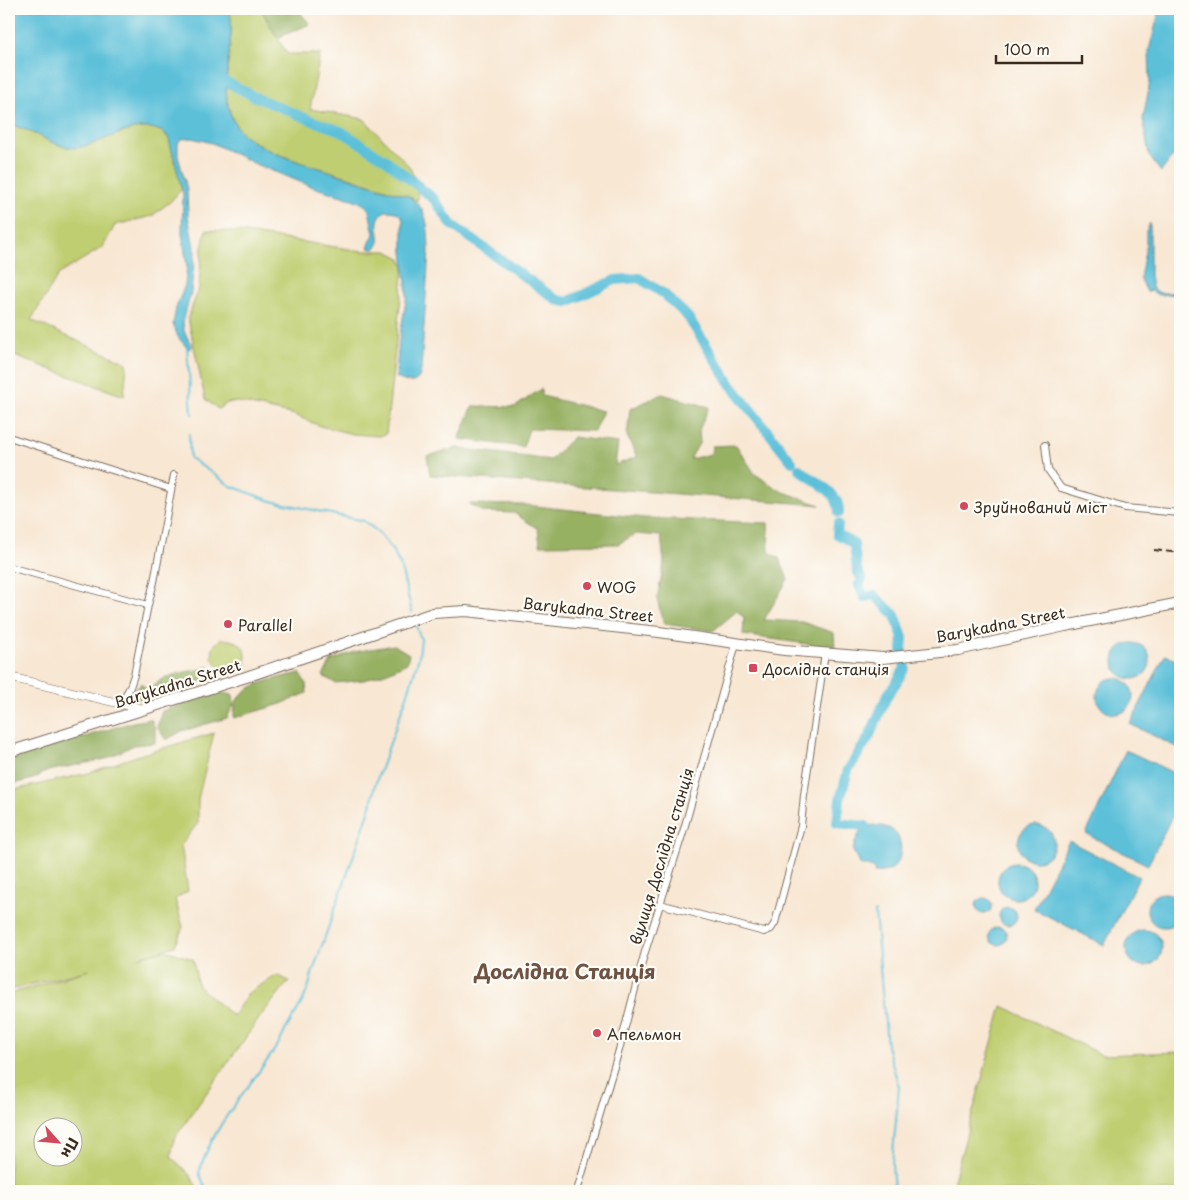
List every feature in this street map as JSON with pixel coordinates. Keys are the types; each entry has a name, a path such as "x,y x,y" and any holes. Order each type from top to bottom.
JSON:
{"main road":[{"name":"Barykadna Street","path":"9,752 246,677 433,613 466,611 659,632 736,644 883,658 958,650 1180,603"}],"street":[{"path":"9,437 171,489"},
{"path":"1045,445 1048,470 1061,488 1125,508 1180,513"},
{"path":"120,705 128,692 134,675 174,475"},
{"path":"9,566 148,605"},
{"name":"вулиця Дослідна станція","path":"577,1191 619,1050 644,955 684,828 736,644"},
{"path":"660,904 764,932 770,929 775,922 801,826 826,653"},
{"path":"9,677 143,709"}],"green space":[{"path":"230,9 261,9 287,54 320,54 310,109 364,119 409,166 416,181 417,201 408,196 275,153 264,148 240,131 229,109 226,89 231,32"},
{"path":"261,9 297,9 310,24 277,38"},
{"path":"9,125 72,148 81,147 140,128 152,128 162,131 169,139 182,189 171,201 152,216 115,225 103,247 59,274 31,320 127,363 124,396 9,354"},
{"path":"206,230 239,232 362,251 387,251 400,258 404,267 386,434 379,436 353,434 320,426 295,415 238,402 227,403 218,409 205,399 188,318 199,288 202,248"},
{"path":"541,389 542,396 603,411 594,431 529,429 523,447 459,439 473,406 515,407"},
{"path":"662,394 709,407 699,430 700,442 690,459 711,454 712,446 736,445 755,474 781,491 820,505 430,475 427,456 457,448 551,460 573,437 618,443 615,465 637,457 627,436 630,409"},
{"path":"469,504 526,505 645,518 768,523 769,552 779,558 788,579 764,620 802,622 834,633 835,648 743,635 744,618 737,611 713,631 664,624 657,599 664,563 661,536 636,534 618,544 540,545 538,529 514,513 483,512"},
{"path":"220,639 240,644 245,652 246,664 228,671 219,667 212,658 213,647"},
{"path":"394,645 409,654 407,663 388,672 364,680 335,683 323,676 331,661 354,652"},
{"path":"209,667 211,676 191,686 154,696 150,690 155,684 169,676"},
{"path":"300,673 306,684 307,693 281,704 234,718 236,702 247,690 264,682"},
{"path":"141,683 148,691 150,698 136,699 126,695 139,687"},
{"path":"217,692 233,695 234,704 227,718 182,731 166,740 157,727 162,711"},
{"path":"151,719 155,728 155,743 134,745 106,759 48,771 33,779 9,785 9,760 133,722"},
{"path":"214,733 198,799 198,823 181,845 188,891 175,899 183,927 175,946 139,957 165,950 193,959 198,986 233,1016 248,993 277,975 289,981 263,1013 174,1139 171,1157 190,1175 199,1191 9,1191 9,994 89,970 9,990 9,791 89,773 136,756"},
{"path":"1002,1006 1102,1055 1180,1052 1180,1191 951,1191"}],"water":[{"path":"9,9 230,9 231,32 226,89 232,118 240,131 264,148 287,158 408,196 415,201 424,213 429,251 421,370 416,381 409,382 397,378 396,373 407,295 403,251 403,219 400,214 393,211 385,211 380,216 378,221 378,245 374,249 369,248 374,234 369,210 365,205 260,166 212,143 192,138 181,139 178,143 178,156 187,189 188,216 195,252 191,293 183,320 184,331 192,347 190,349 187,348 178,337 173,324 176,308 185,285 187,266 182,233 183,194 169,139 166,134 156,129 145,128 123,132 91,144 72,148 9,125"},
{"path":"1154,9 1180,9 1180,140 1173,156 1161,172 1149,156 1143,119 1150,82 1149,50 1158,16"},
{"path":"1150,223 1150,275 1152,288 1160,293 1180,292 1180,294 1158,295 1150,290 1147,292 1140,278 1146,246 1146,231"},
{"path":"1132,643 1144,649 1150,661 1144,673 1132,679 1120,673 1114,661 1120,649"},
{"path":"1165,655 1180,662 1180,749 1130,724"},
{"path":"1115,678 1127,684 1133,696 1127,708 1115,714 1103,708 1097,696 1103,684"},
{"path":"1126,750 1180,776 1180,800 1148,865 1086,834"},
{"path":"873,825 892,830 899,838 901,849 899,859 893,868 887,871 874,873 875,869 861,866 853,851 861,831"},
{"path":"1036,825 1048,831 1054,843 1048,855 1036,861 1024,855 1018,843 1024,831"},
{"path":"1069,841 1139,877 1104,945 1034,909"},
{"path":"1016,863 1028,869 1034,881 1028,893 1016,899 1004,893 998,881 1004,869"},
{"path":"1164,893 1171,894 1176,898 1180,903 1180,917 1176,922 1171,926 1164,927 1157,926 1152,922 1148,917 1147,910 1148,903 1152,898 1157,894"},
{"path":"981,898 987,898 992,903 990,912 981,914 976,909 976,903"},
{"path":"1004,907 1012,907 1017,912 1015,923 1004,925 999,920 999,912"},
{"path":"998,927 1004,930 1007,936 1004,942 998,945 992,942 989,936 992,930"},
{"path":"1144,930 1156,936 1162,948 1156,960 1144,966 1132,960 1126,948 1132,936"}],"waterway":[{"path":"225,81 255,97 341,131 386,160 434,199 451,224 557,300 567,302 615,280 639,278 664,294 688,317 731,385 792,462"},
{"path":"187,348 192,414"},
{"path":"189,434 190,458 231,486 271,501 364,521 379,533 391,548 400,564 412,612"},
{"path":"799,469 830,492 835,498 839,513"},
{"path":"838,524 837,534 854,544 857,570 862,579 859,585 864,597 874,595 895,615 903,638 902,651"},
{"path":"207,1191 199,1173 205,1155 222,1123 278,1044 308,989 371,806 375,785 419,657 421,639 416,626"},
{"path":"865,826 837,823 840,800 848,770 869,737 887,696 905,668 904,661"},
{"path":"875,912 887,1046 899,1087 892,1164 894,1191"}],"railway":[{"path":"1154,550 1180,553"}],"place":[{"name":"Зруйнований міст","path":"964,506"},
{"name":"WOG","path":"587,586"},
{"name":"Parallel","path":"228,624"},
{"name":"Дослідна станція","path":"753,668"},
{"name":"Апельмон","path":"597,1033"}],"district":[{"name":"Дослідна Станція","path":"565,971"}]}
